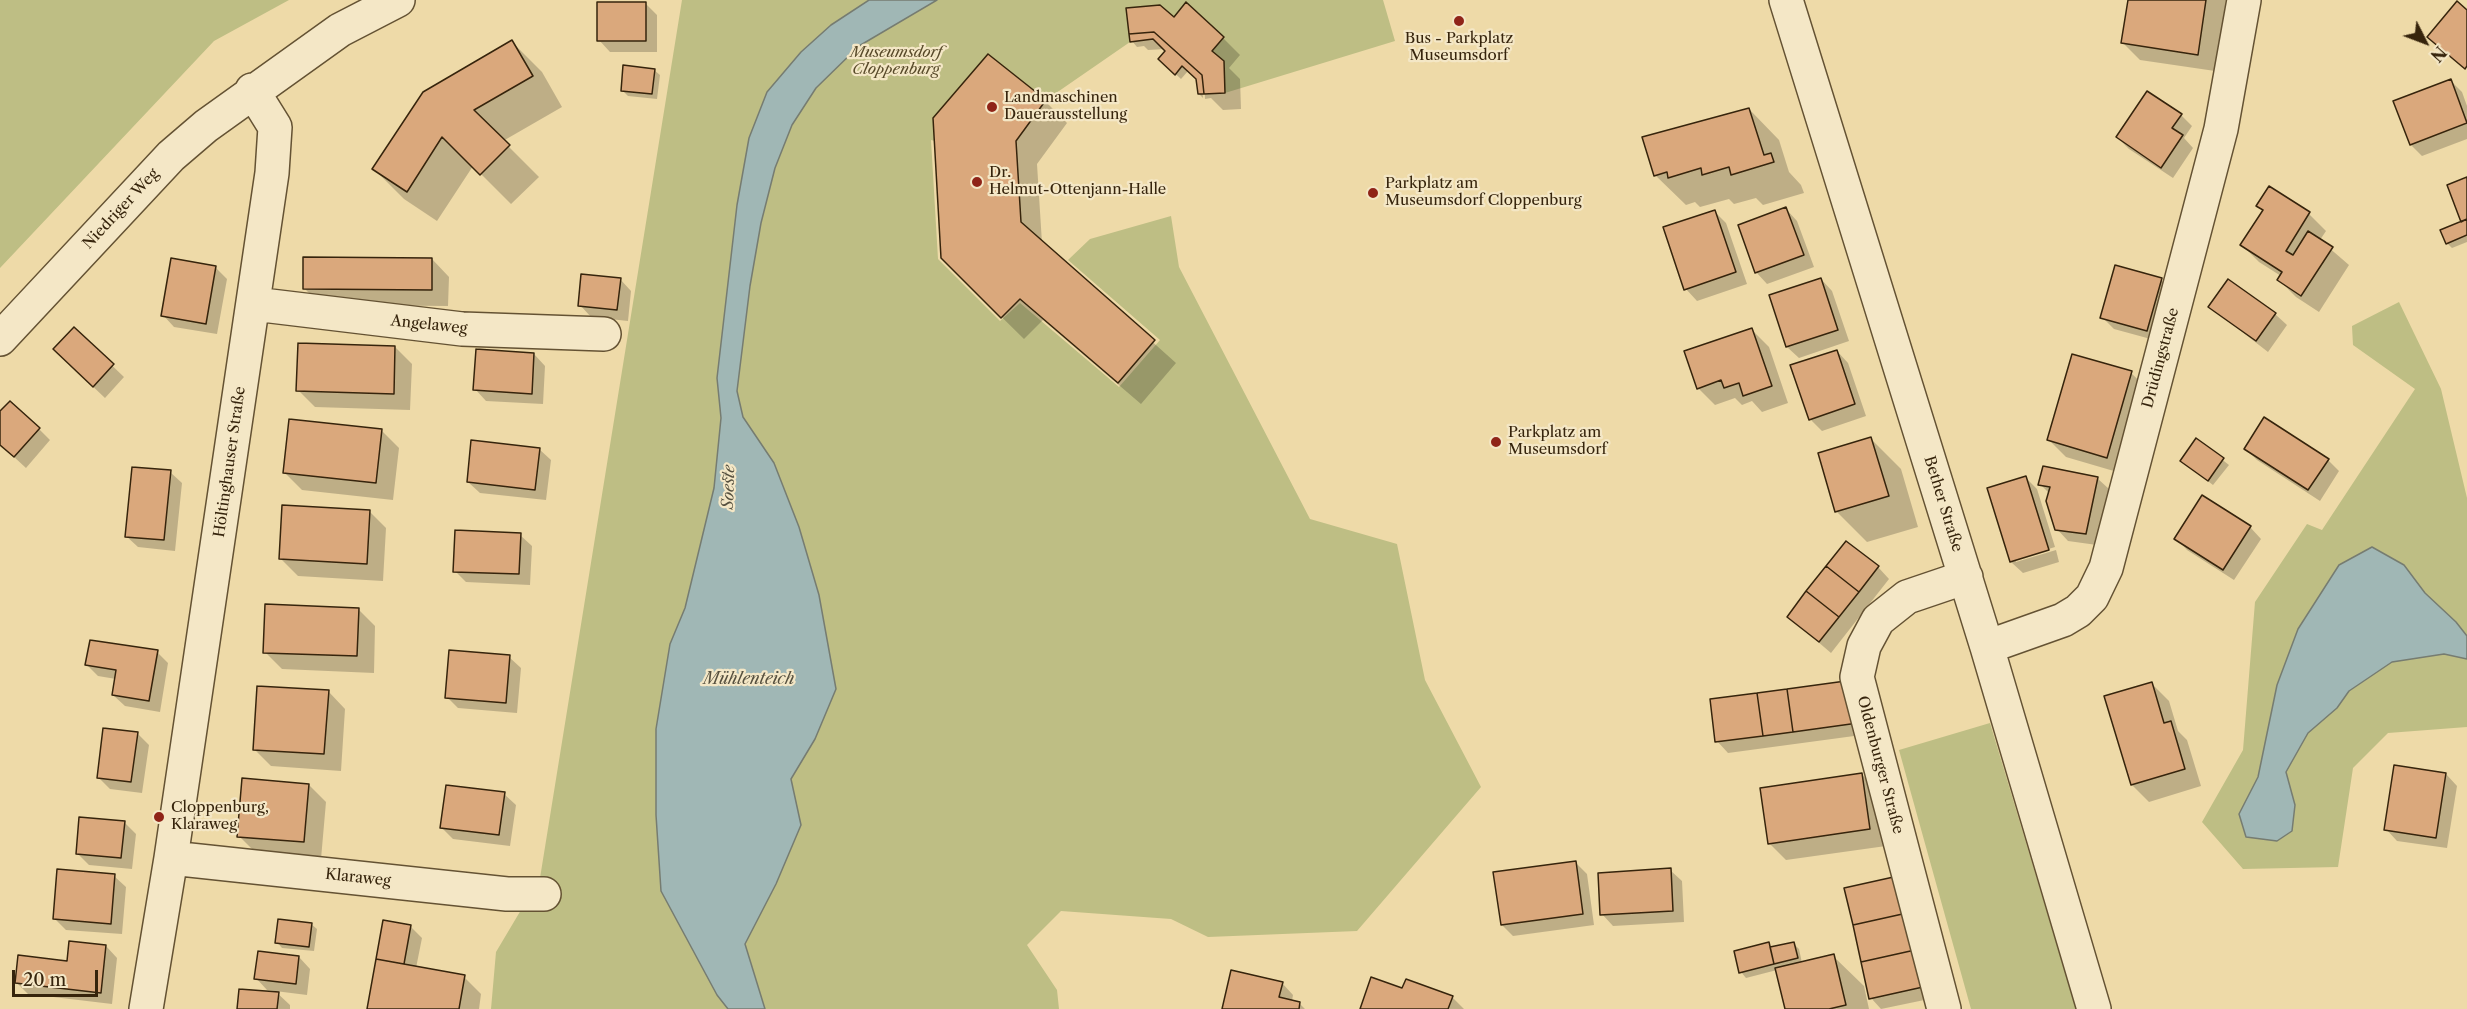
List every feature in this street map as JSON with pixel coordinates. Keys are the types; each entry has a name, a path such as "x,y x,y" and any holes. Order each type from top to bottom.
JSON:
{"street":[{"path":"252,90 340,30 398,0"},
{"name":"Bether Straße","path":"1786,0 1966,577 2094,1009"},
{"name":"Drüdingstraße","path":"1987,647 2063,620 2078,611 2092,597 2106,568 2221,129 2244,0"},
{"name":"Höltinghauser Straße","path":"146,1009 171,858 272,173 275,128 252,90"},
{"name":"Niedriger Weg","path":"0,339 171,156 252,90"},
{"name":"Angelaweg","path":"254,304 462,329 604,334"},
{"name":"Oldenburger Straße","path":"1944,1009 1857,677 1864,646 1878,620 1907,597 1966,577"},
{"name":"Klaraweg","path":"171,858 507,894 544,894"}],"green space":[{"path":"0,0 289,0 214,41 0,268"},
{"name":"Museumsdorf Cloppenburg","path":"682,0 1383,0 1395,41 1225,93 1154,32 1129,34 1130,42 1046,100 988,54 933,118 935,141 931,140 938,259 1000,321 1020,303 1119,387 1160,340 1068,260 1090,239 1171,216 1179,267 1310,519 1397,544 1425,680 1481,787 1357,931 1208,937 1171,919 1061,911 1027,945 1057,990 1059,1009 765,1009 745,944 776,884 801,825 791,779 815,739 819,595 799,527 774,463 721,418 714,488 685,608 670,644 656,729 661,891 717,994 728,1009 491,1009 496,952 540,878"},
{"path":"2399,302 2441,389 2467,498 2467,727 2388,733 2353,768 2338,867 2243,869 2202,822 2243,750 2255,602 2307,524 2322,530 2415,389 2353,345 2352,326"},
{"path":"1990,723 2076,1009 1971,1009 1899,750"}],"water":[{"name":"Mühlenteich","path":"869,0 937,0 859,46 816,88 792,125 775,168 761,223 750,286 737,391 743,417 774,463 799,527 819,595 836,689 815,739 791,779 801,825 776,884 745,944 765,1009 728,1009 717,995 661,891 656,815 656,729 670,644 685,608 714,488 721,418 717,378 737,205 749,138 767,92 801,52 831,25"},
{"path":"2372,547 2404,565 2425,593 2456,622 2467,636 2467,659 2444,654 2392,662 2349,691 2337,708 2308,733 2286,772 2295,805 2292,831 2277,841 2246,837 2239,814 2258,777 2277,685 2298,629 2339,565"}],"building":[{"path":"2128,0 2206,0 2198,55 2121,43"},
{"path":"2457,1 2467,10 2467,66 2465,69 2427,37"},
{"path":"597,2 646,2 646,41 597,41"},
{"path":"1186,2 1224,37 1212,51 1224,61 1225,93 1204,94 1202,75 1154,32 1129,34 1126,8 1160,5 1174,17"},
{"path":"1154,32 1202,75 1204,94 1198,94 1196,79 1182,66 1175,75 1158,59 1165,51 1153,39 1130,42 1129,34"},
{"path":"512,40 533,76 474,110 510,145 480,175 442,137 407,192 372,169 423,92"},
{"name":"Dr. Helmut-Ottenjann-Halle","path":"988,54 1046,100 1016,141 1021,222 1155,340 1118,383 1020,299 1001,318 941,258 933,118"},
{"path":"623,65 655,69 652,94 621,91"},
{"path":"2451,79 2467,123 2410,145 2393,101"},
{"path":"2147,91 2182,114 2172,128 2183,135 2161,168 2116,137"},
{"path":"1749,108 1764,155 1771,153 1774,162 1731,175 1729,167 1702,175 1701,168 1668,178 1667,172 1654,176 1642,137"},
{"path":"2467,177 2467,219 2461,222 2447,185"},
{"path":"2269,186 2310,212 2286,251 2293,255 2308,231 2333,247 2301,296 2277,280 2282,272 2240,245 2263,210 2256,206"},
{"path":"1786,207 1804,255 1755,273 1738,225"},
{"path":"1715,210 1736,272 1684,290 1663,227"},
{"path":"2467,219 2467,235 2446,244 2440,230"},
{"path":"303,257 432,258 432,290 303,289"},
{"path":"171,258 216,266 206,324 161,316"},
{"path":"2115,265 2162,278 2147,331 2100,318"},
{"path":"581,274 621,278 617,310 578,306"},
{"path":"1821,278 1838,330 1786,347 1769,295"},
{"path":"2228,279 2276,313 2256,341 2208,307"},
{"path":"74,327 114,364 93,387 53,349"},
{"path":"1752,328 1772,386 1743,396 1739,383 1724,388 1721,380 1697,389 1684,351"},
{"path":"298,343 395,346 394,394 296,391"},
{"path":"476,349 534,353 532,394 473,390"},
{"path":"1837,350 1855,404 1809,420 1790,365"},
{"path":"2072,354 2132,371 2107,458 2047,440"},
{"path":"10,401 40,428 14,457 0,445 0,411"},
{"path":"2264,417 2329,459 2308,490 2244,449"},
{"path":"289,419 382,429 376,483 283,473"},
{"path":"1871,437 1889,496 1835,512 1818,453"},
{"path":"2196,438 2224,458 2208,481 2180,461"},
{"path":"471,440 540,448 535,490 467,482"},
{"path":"2043,466 2098,477 2086,534 2055,530 2046,501 2050,487 2038,485"},
{"path":"132,467 171,470 164,540 125,537"},
{"path":"2026,476 2049,550 2010,562 1987,488"},
{"path":"2202,495 2251,526 2223,570 2174,539"},
{"path":"282,505 370,510 367,564 279,559"},
{"path":"455,530 521,533 519,574 453,572"},
{"path":"1846,541 1879,566 1859,592 1826,566"},
{"path":"1826,566 1859,592 1839,617 1806,591"},
{"path":"1806,591 1839,617 1819,642 1787,617"},
{"path":"265,604 359,608 357,656 263,653"},
{"path":"90,640 158,650 149,701 112,695 116,670 85,665"},
{"path":"449,650 510,655 506,703 445,698"},
{"path":"1853,680 1858,723 1793,732 1787,689"},
{"path":"2152,682 2164,723 2171,721 2185,769 2131,785 2104,696"},
{"path":"257,686 329,690 324,754 253,750"},
{"path":"1787,689 1793,732 1763,736 1757,693"},
{"path":"1757,693 1763,736 1715,742 1710,699"},
{"path":"103,728 138,732 131,782 97,778"},
{"path":"2394,765 2446,773 2436,838 2384,830"},
{"path":"1862,773 1870,829 1768,844 1760,788"},
{"path":"242,778 309,784 304,842 237,837"},
{"path":"446,785 505,792 499,835 440,828"},
{"path":"79,817 125,821 121,858 76,854"},
{"path":"1576,861 1583,914 1501,925 1493,872"},
{"path":"1671,868 1673,911 1600,915 1598,873"},
{"path":"57,869 115,874 111,924 53,919"},
{"path":"1898,876 1907,913 1853,925 1844,888"},
{"path":"1907,913 1915,950 1861,962 1853,925"},
{"path":"278,919 312,923 309,947 275,943"},
{"path":"383,920 411,925 404,964 376,959"},
{"path":"69,941 106,945 101,993 15,983 18,955 67,961"},
{"path":"1769,942 1774,964 1739,973 1734,951"},
{"path":"1794,942 1798,958 1774,964 1770,947"},
{"path":"1915,950 1923,987 1869,999 1861,962"},
{"path":"258,951 299,956 296,984 254,979"},
{"path":"1834,954 1846,1005 1829,1009 1785,1009 1775,968"},
{"path":"376,959 465,975 459,1009 367,1009"},
{"path":"1231,970 1283,982 1279,997 1300,1002 1299,1009 1222,1009"},
{"path":"1371,977 1402,988 1406,979 1453,996 1448,1009 1360,1009"},
{"path":"239,989 279,992 277,1009 237,1009"}],"place":[{"name":"Bus - Parkplatz Museumsdorf","path":"1459,21"},
{"name":"Landmaschinen Dauerausstellung","path":"992,107"},
{"name":"Dr. Helmut-Ottenjann-Halle","path":"977,182"},
{"name":"Parkplatz am Museumsdorf Cloppenburg","path":"1373,193"},
{"name":"Parkplatz am Museumsdorf","path":"1496,442"},
{"name":"Cloppenburg, Klaraweg","path":"159,817"}],"water label":[{"name":"Soeste","path":"729,487"}]}
